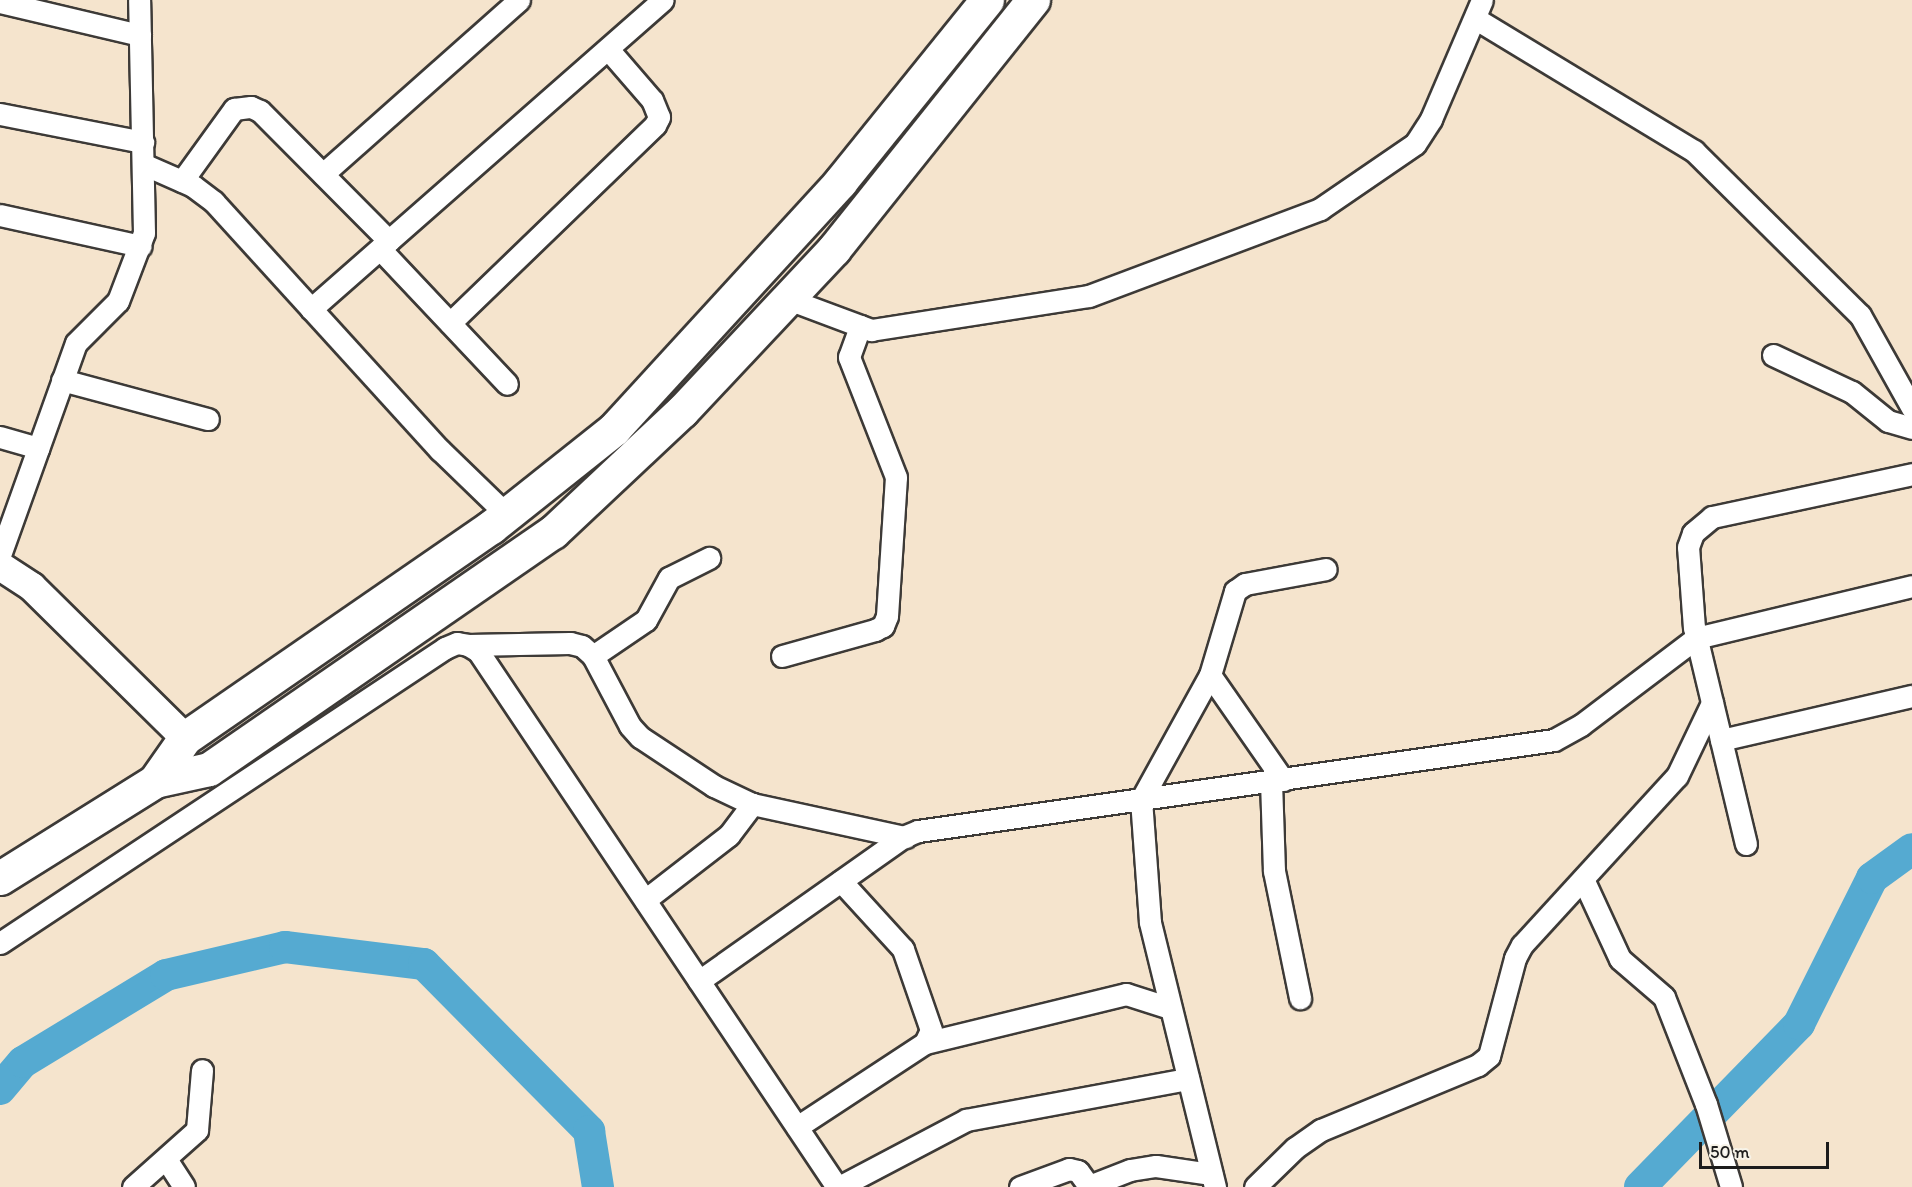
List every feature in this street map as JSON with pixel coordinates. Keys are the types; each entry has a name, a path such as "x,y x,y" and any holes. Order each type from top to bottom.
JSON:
{"highway":[{"path":"155,782 185,738 507,515 614,429 840,182 987,0"},
{"path":"0,878 155,782 209,769 553,532 666,427 788,299 870,206 1033,0"}],"street":[{"path":"0,555 62,380 81,335 118,301 141,246 145,221 140,0"},
{"path":"323,174 519,0"},
{"path":"311,309 663,0"},
{"path":"0,2 140,35"},
{"path":"788,299 860,326 884,330 1102,293 1320,209 1414,144 1431,119 1479,9 1694,151 1860,315 1912,408"},
{"path":"450,323 655,125 659,117 652,100 608,48"},
{"path":"182,181 234,109 242,106 260,111 323,174 450,323 507,384"},
{"path":"0,114 143,142"},
{"path":"143,164 182,181 214,202 440,450 507,515"},
{"path":"0,215 141,246"},
{"path":"782,656 876,630 883,626 887,616 896,477 851,369 849,348 860,326"},
{"path":"1773,356 1852,392 1888,421 1912,428"},
{"path":"62,380 208,418"},
{"path":"0,437 38,448"},
{"path":"1746,844 1696,638 1688,547 1701,523 1712,517 1912,474"},
{"path":"593,656 632,633 646,620 669,578 709,558"},
{"path":"0,566 32,587 185,738"},
{"path":"1020,1187 1069,1169 1078,1171 1089,1186 1130,1170 1156,1166 1213,1180 1150,922 1141,800 1210,675 1235,591 1245,584 1326,569"},
{"path":"699,981 905,837 918,831 1554,740 1581,725 1696,638 1912,586"},
{"path":"0,943 445,648 457,643 468,645 570,643 582,646 593,656 630,726 640,737 714,786 752,804 905,837"},
{"path":"468,645 478,651 838,1187 966,1120 1188,1078"},
{"path":"1210,675 1277,781 1274,871 1300,998"},
{"path":"1721,740 1912,696"},
{"path":"1255,1187 1295,1148 1321,1130 1478,1065 1489,1056 1515,958 1677,776 1712,703"},
{"path":"645,900 729,835 752,804"},
{"path":"1583,879 1620,959 1664,997 1706,1104 1731,1186"},
{"path":"841,881 903,949 930,1019 931,1029 925,1043"},
{"path":"797,1127 925,1043 1126,994 1170,1008"},
{"path":"133,1187 197,1130 202,1070"},
{"path":"166,1159 184,1187"}],"waterway":[{"path":"1640,1187 1799,1024 1872,878 1912,849"},
{"path":"0,1089 23,1062 166,975 285,947 424,964 589,1131 598,1187"}]}
